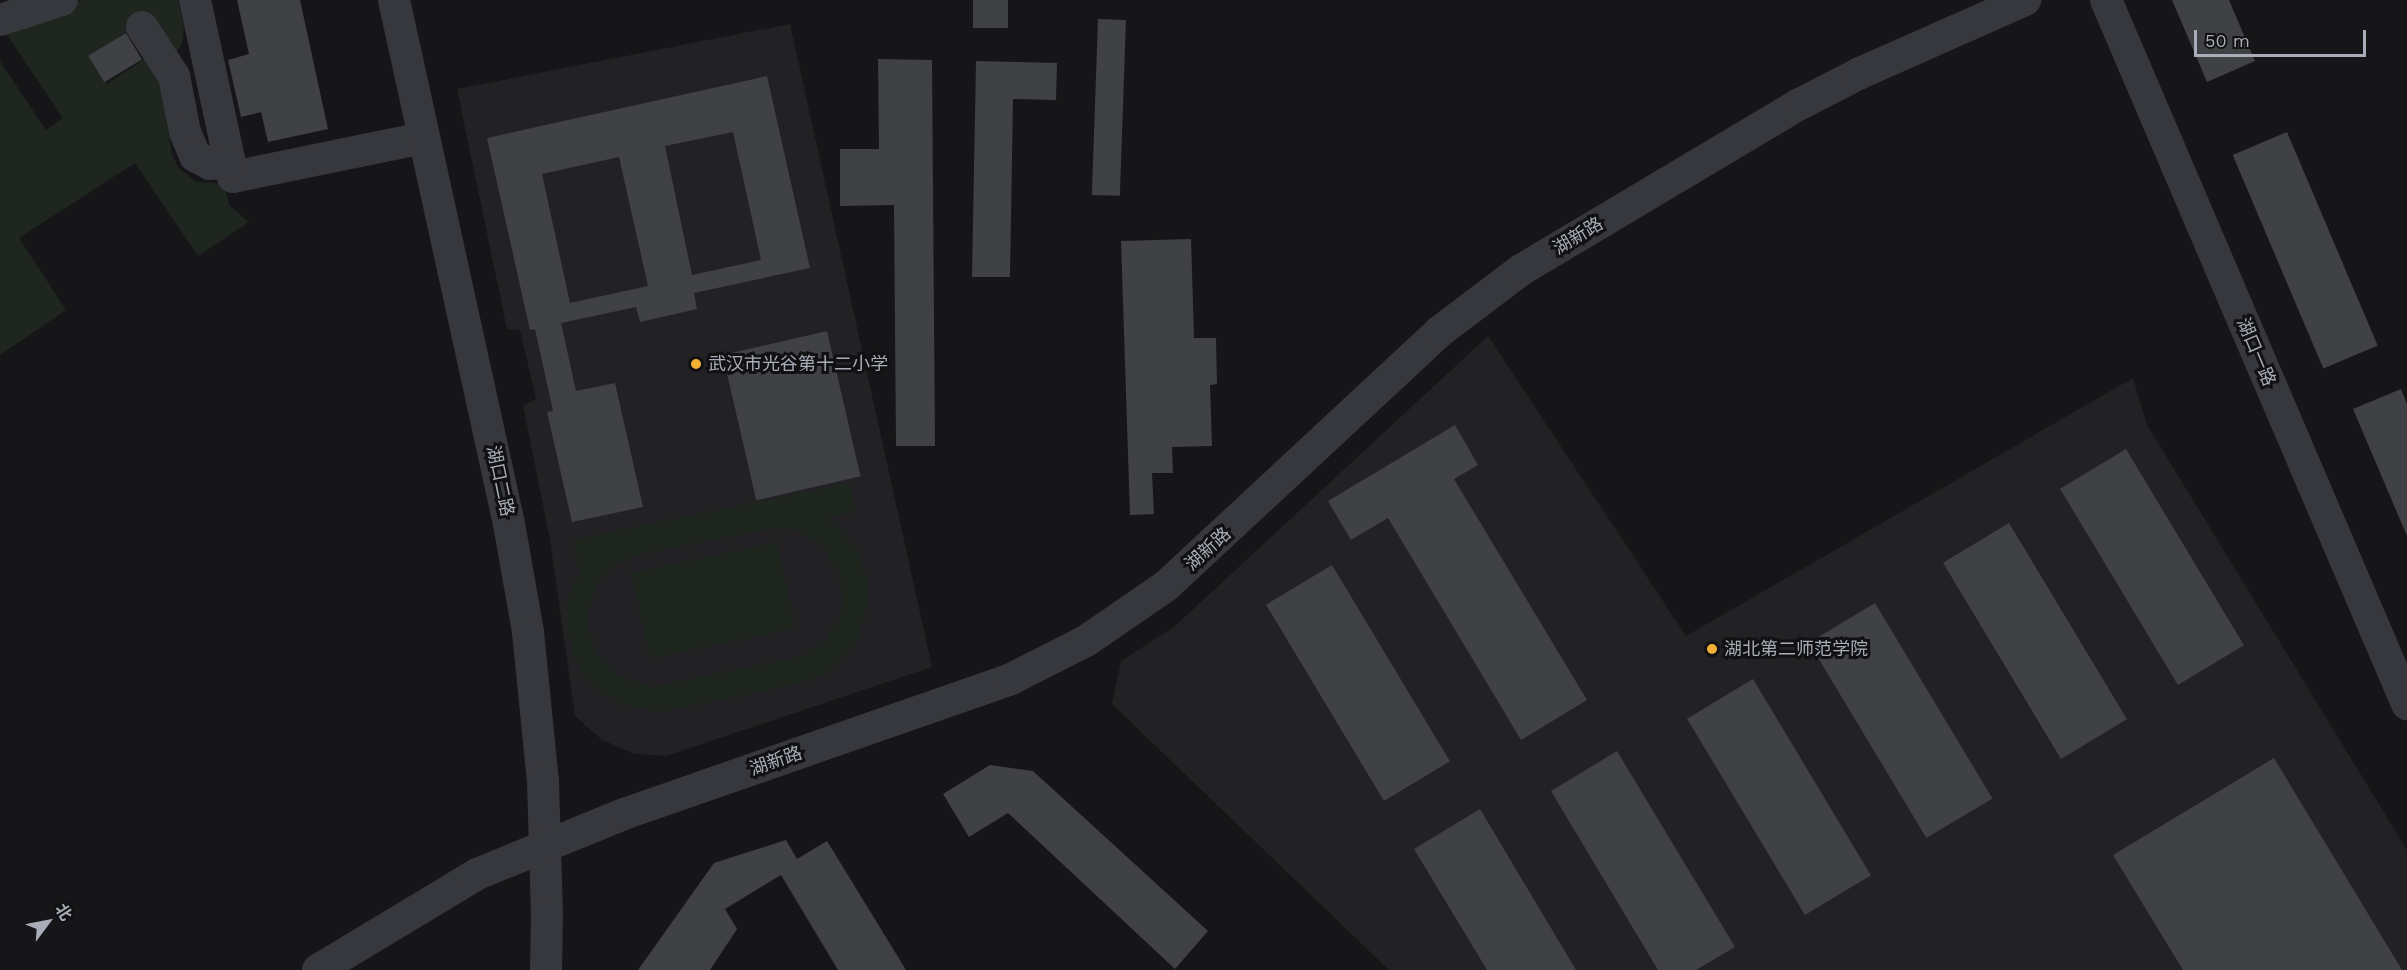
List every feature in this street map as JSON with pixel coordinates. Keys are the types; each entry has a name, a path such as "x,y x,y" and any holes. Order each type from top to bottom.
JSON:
{"street":[{"path":"0,20 62,0"},
{"path":"195,0 233,177 423,138"},
{"name":"湖口二路","path":"394,0 483,403 522,599 543,781 546,970"},
{"name":"湖新路","path":"318,970 477,874 624,814 1011,679 1086,641 1166,586 1440,332 1521,270 1800,104 1858,74 2025,0"},
{"name":"湖口一路","path":"2106,0 2407,704"},
{"path":"142,27 174,76 184,132 195,156 210,164 229,162"}],"shaded area":[{"path":"83,0 178,0 184,29 182,44 176,53 149,11 125,26 128,31 90,57 107,84 146,58 160,80 172,155 179,168 196,182 218,183 225,190 229,205 249,222 198,256 135,163 19,238 66,310 0,355 0,61 46,130 63,118 5,32 16,21"},
{"name":"武汉市光谷第十二小学","path":"790,24 932,667 666,756 635,754 602,740 575,716 550,540 523,406 536,399 520,330 507,329 457,89"},
{"name":"湖北第二师范学院","path":"1488,336 1686,636 2133,378 2147,425 2407,850 2407,970 1389,970 1112,704 1121,661 1174,627"},
{"path":"850,483 856,512 825,518 839,527 858,554 869,585 868,603 859,636 848,653 827,672 805,682 668,711 651,711 621,704 598,690 584,675 576,661 567,631 568,597 580,573 572,540","holes":["776,528 796,530 822,546 839,573 843,601 840,616 825,640 812,651 801,656 658,686 647,686 626,679 615,672 598,654 588,627 588,612 598,583 616,564 642,554"]},
{"path":"777,542 795,628 650,659 631,573"}],"building":[{"path":"237,0 300,0 328,129 268,142 261,112 241,117 228,60 249,54"},
{"path":"973,0 1008,0 1008,28 973,28"},
{"path":"2172,0 2229,0 2255,61 2207,82"},
{"path":"1098,19 1126,20 1120,196 1092,195"},
{"path":"126,33 142,60 104,82 88,56"},
{"path":"878,59 932,60 935,446 896,446 894,205 840,206 840,149 879,149"},
{"path":"976,61 1057,63 1056,100 1013,99 1010,277 972,277"},
{"path":"767,76 810,268 694,293 697,309 640,322 636,307 561,323 576,391 615,383 643,507 572,522 547,412 553,411 535,329 530,330 487,138","holes":["733,132 761,260 692,275 665,146","619,157 648,286 570,303 542,174"]},
{"path":"2287,132 2378,346 2323,369 2233,155"},
{"path":"1191,239 1194,338 1216,338 1217,384 1210,385 1212,446 1172,447 1173,473 1152,473 1154,514 1130,515 1121,241"},
{"path":"827,331 861,476 756,500 723,355"},
{"path":"2401,389 2407,404 2407,536 2353,409"},
{"path":"1455,425 1478,465 1454,479 1587,700 1521,740 1388,518 1351,540 1328,501"},
{"path":"2126,449 2244,645 2178,685 2060,489"},
{"path":"2009,523 2127,719 2061,759 1943,563"},
{"path":"1332,565 1450,761 1384,801 1266,605"},
{"path":"1875,603 1992,798 1926,838 1809,643"},
{"path":"1753,679 1871,875 1805,915 1687,719"},
{"path":"1617,751 1735,947 1696,970 1658,970 1551,791"},
{"path":"2274,758 2402,970 2183,970 2113,855"},
{"path":"990,765 1033,771 1208,931 1175,969 1008,813 969,837 943,794"},
{"path":"1480,809 1576,970 1487,970 1414,849"},
{"path":"786,840 797,859 827,841 906,970 838,970 781,875 725,909 737,929 710,970 638,970 714,863"}],"place":[{"name":"武汉市光谷第十二小学","path":"696,364"},
{"name":"湖北第二师范学院","path":"1712,649"}]}
